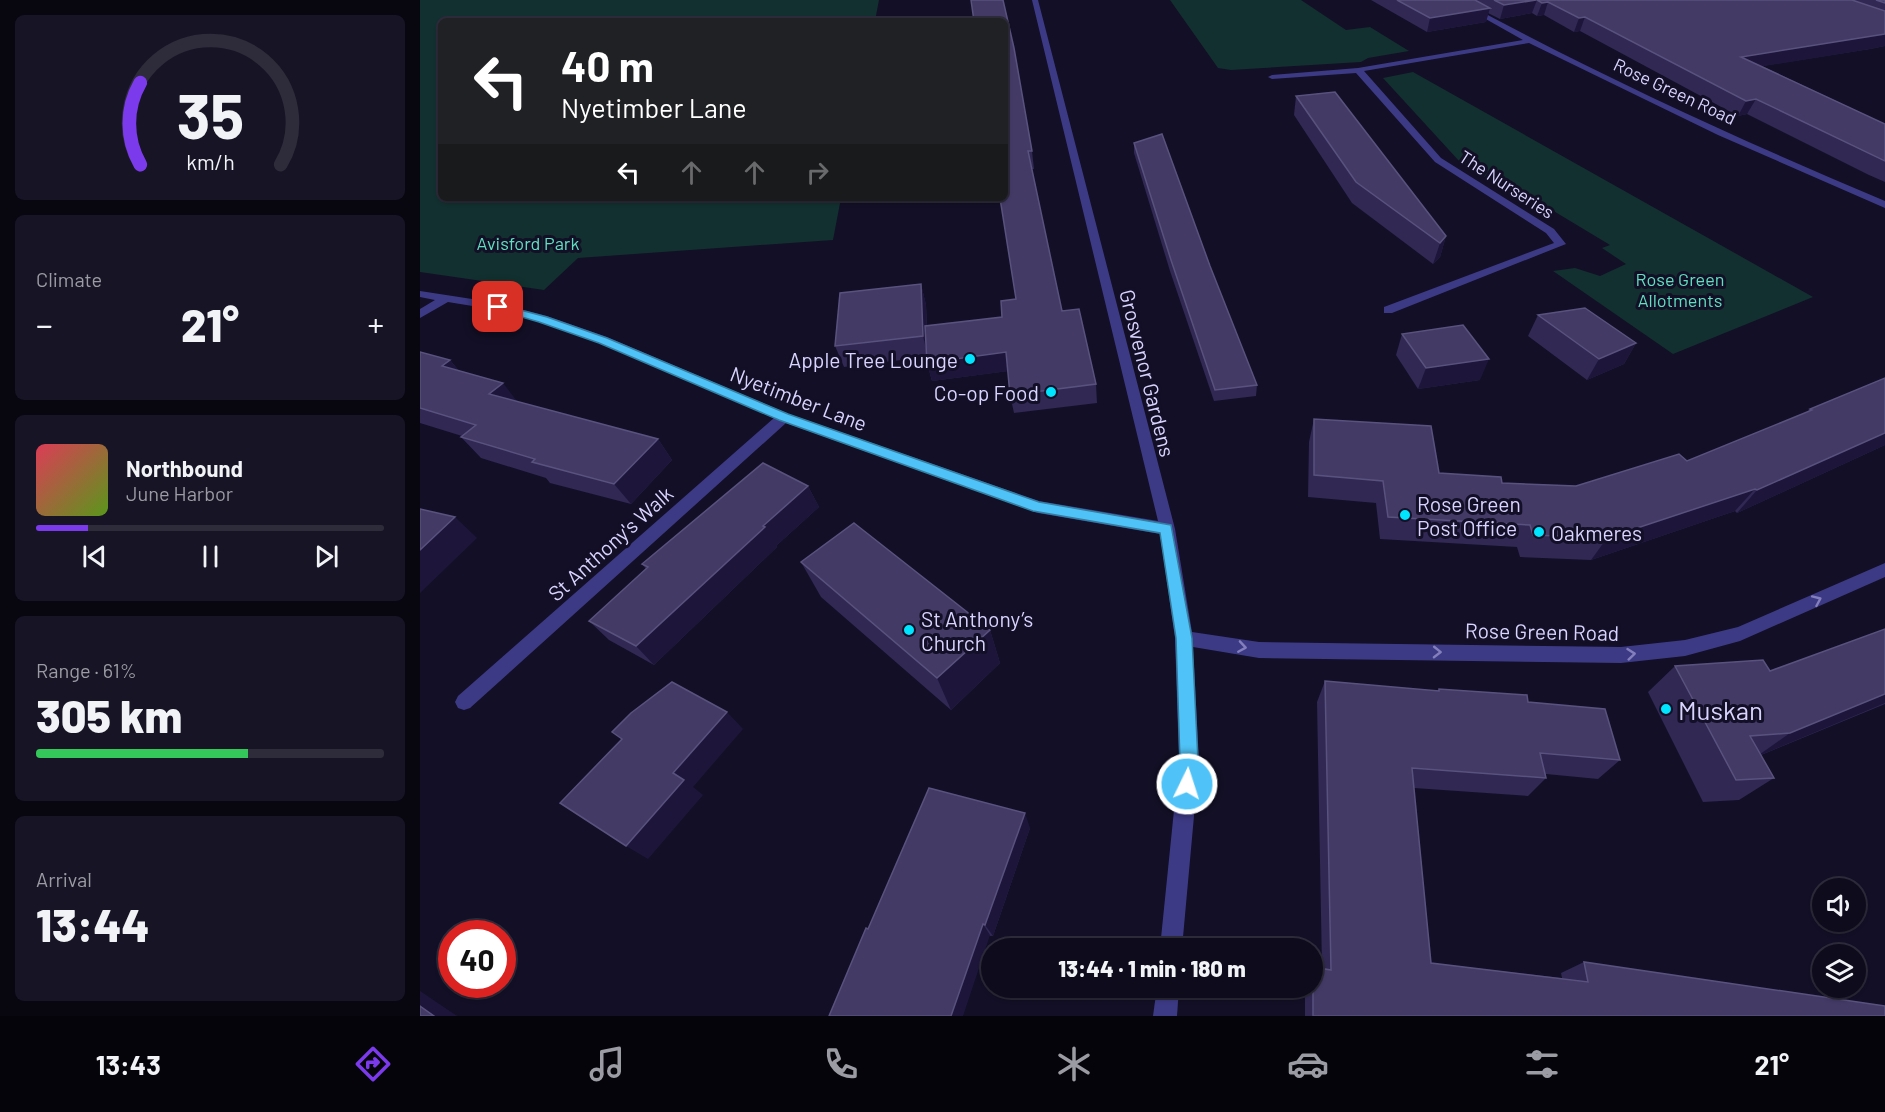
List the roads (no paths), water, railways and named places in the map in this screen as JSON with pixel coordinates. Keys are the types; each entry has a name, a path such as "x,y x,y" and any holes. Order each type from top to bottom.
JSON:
{"street":[{"name":"Grosvenor Gardens","path":"1035,0 1167,529 1184,638 1189,761 1172,938"},
{"name":"Rose Green Road","path":"1455,0 1632,94 1734,141 1885,205"},
{"path":"1272,77 1358,70 1529,41"},
{"name":"The Nurseries","path":"1358,70 1438,160 1550,231 1561,244 1388,310"},
{"name":"Nyetimber Lane","path":"420,294 498,307 603,340 783,417 1038,507 1167,529"},
{"path":"420,314 446,298"},
{"name":"St Anthony's Walk","path":"464,702 783,417"},
{"name":"Rose Green Road","path":"1184,638 1259,650 1621,655 1685,648 1740,634 1885,570"},
{"path":"1165,1016 1167,998"}],"place":[{"name":"Apple Tree Lounge","path":"970,359"},
{"name":"Co-op Food","path":"1051,392"},
{"name":"Rose Green Post Office","path":"1405,515"},
{"name":"Oakmeres","path":"1539,532"},
{"name":"St Anthony’s Church","path":"909,630"},
{"name":"Muskan","path":"1666,709"}],"park label":[{"name":"Avisford Park","path":"528,243"},
{"name":"Rose Green Allotments","path":"1680,289"}]}
